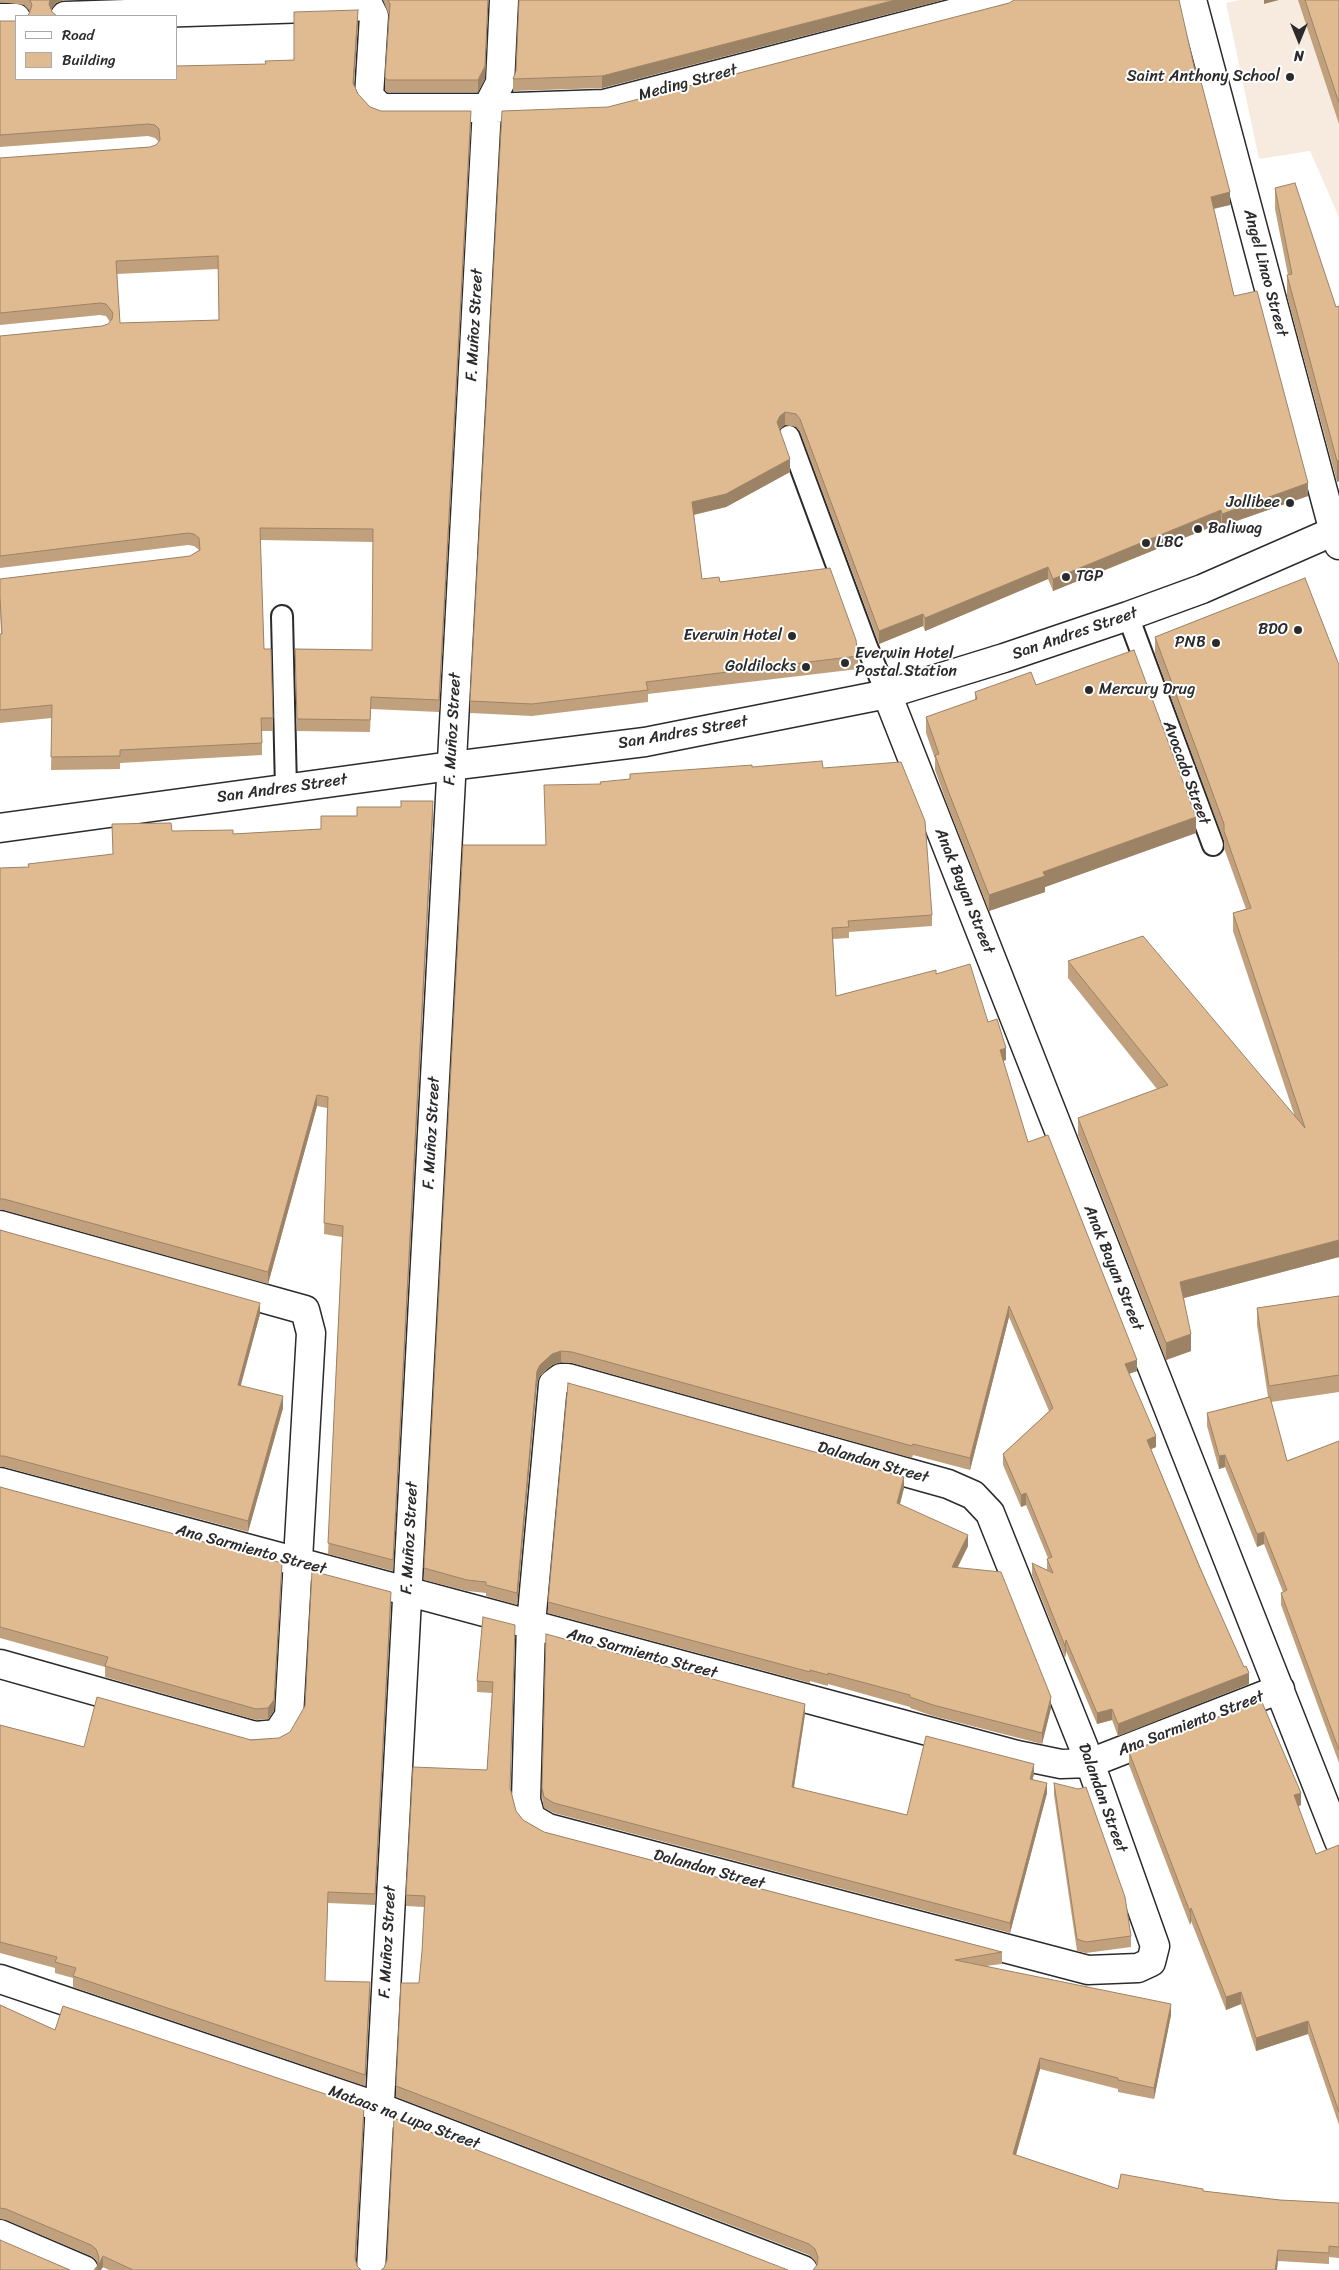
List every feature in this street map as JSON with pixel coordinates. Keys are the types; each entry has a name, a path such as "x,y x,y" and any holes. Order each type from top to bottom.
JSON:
{"street":[{"name":"F. Muñoz Street","path":"371,2270 487,108 500,83 504,0"},
{"name":"Meding Street","path":"95,15 369,6 374,16 368,96 381,108 487,108 604,104 1004,0"},
{"name":"Angel Linao Street","path":"1192,0 1337,535"},
{"path":"0,18 15,18"},
{"name":"San Andres Street","path":"0,828 451,766 645,742 887,694 1004,658 1128,616 1202,589 1337,535"},
{"name":"Anak Bayan Street","path":"887,694 1339,1842"},
{"path":"0,1225 305,1310 311,1333 289,1716 277,1734 255,1736 0,1664"},
{"name":"Dalandan Street","path":"568,1378 948,1484 973,1495 990,1513 1090,1763 1154,1946 1151,1962 1138,1968 1088,1970 548,1828 531,1818 526,1800 531,1624 554,1384 557,1380 568,1378"},
{"name":"Ana Sarmiento Street","path":"0,1482 1017,1755 1061,1764 1090,1763 1280,1689"},
{"name":"Mataas na Lupa Street","path":"0,1979 380,2107 803,2270"},
{"path":"0,2234 84,2270"}],"lane":[{"path":"789,436 866,647 887,694"},
{"path":"282,616 286,789"},
{"name":"Avocado Street","path":"1128,616 1212,845"}],"shaded area":[{"name":"Saint Anthony School","path":"1240,0 1339,0 1339,217 1310,151 1259,159 1226,3"}],"building":[{"path":"30,0 50,0 49,4 52,12 56,15 28,15 32,5"},
{"path":"388,0 488,0 485,66 478,80 387,80 385,77 390,4"},
{"path":"519,0 895,0 602,76 513,79 516,71"},
{"path":"1014,0 1179,0 1196,75 1199,74 1230,192 1211,197 1234,296 1257,291 1308,483 1222,514 1221,510 1053,579 1048,567 925,618 923,614 879,631 800,419 796,414 785,412 777,422 790,459 726,494 692,502 702,579 719,577 720,582 830,568 856,640 858,656 646,682 648,690 532,704 470,701 502,111 608,107 1009,3"},
{"path":"1305,0 1339,0 1339,103"},
{"path":"358,10 353,83 358,94 370,107 381,111 471,111 439,700 371,697 370,720 297,719 295,649 372,650 373,529 260,528 264,649 271,649 273,718 261,718 262,743 120,750 120,756 51,757 52,705 0,710 0,634 2,634 0,579 190,556 200,550 199,538 194,534 188,533 0,556 0,336 102,326 108,324 112,319 113,313 106,304 100,303 0,313 0,158 150,147 156,145 160,140 159,129 155,125 148,124 0,135 0,21 15,21 15,80 178,80 178,66 266,64 265,61 294,60 294,12","holes":["218,256 219,320 120,323 116,261"]},
{"path":"1295,183 1336,307 1339,306 1339,460 1337,461 1287,275 1292,274 1275,188"},
{"path":"1305,578 1339,665 1339,1240 1180,1282 1191,1334 1166,1343 1078,1118 1168,1085 1068,961 1143,936 1305,1128 1233,913 1251,908 1224,831 1224,824 1155,637"},
{"path":"1134,650 1196,817 1043,872 1045,876 989,895 935,755 939,754 926,717 977,699 975,692 1031,672 1036,685"},
{"path":"822,761 823,768 901,762 925,821 932,915 848,921 849,927 832,928 836,996 936,970 936,974 970,964 988,1022 997,1019 1006,1048 1000,1050 1028,1142 1048,1135 1137,1360 1125,1364 1156,1436 1147,1440 1200,1568 1244,1667 1246,1666 1249,1673 1118,1724 1112,1709 1097,1713 1066,1640 1065,1646 1032,1563 1053,1573 1047,1559 1052,1557 1026,1493 1021,1495 1003,1454 1053,1408 1009,1306 970,1458 913,1444 912,1446 572,1352 561,1351 552,1354 540,1365 537,1371 517,1593 486,1585 486,1582 467,1580 424,1568 463,845 546,845 544,785 601,784 600,782 630,779 630,774"},
{"path":"401,801 433,801 393,1560 328,1543 343,1226 324,1223 328,1097 317,1095 268,1272 0,1199 0,868 29,867 28,864 113,854 112,824 171,823 172,831 233,830 233,834 321,829 321,816 357,816 357,807 401,807"},
{"path":"0,1230 260,1303 238,1385 283,1396 248,1521 0,1456"},
{"path":"1339,1296 1339,1375 1269,1386 1257,1308"},
{"path":"568,1383 904,1477 897,1503 968,1535 952,1567 1001,1572 1051,1697 1042,1733 933,1705 910,1697 910,1695 828,1673 828,1675 810,1670 810,1672 548,1602"},
{"path":"1270,1397 1287,1461 1339,1441 1339,1750 1281,1593 1287,1590 1264,1532 1257,1534 1225,1455 1219,1456 1207,1413"},
{"path":"0,1487 282,1563 274,1700 268,1708 256,1709 105,1666 108,1657 0,1627"},
{"path":"312,1571 391,1592 375,1894 328,1892 325,1981 370,1982 365,2075 73,1976 76,1968 55,1962 57,1957 0,1942 0,1725 84,1747 97,1697 251,1740 279,1738 290,1732 305,1706"},
{"path":"483,1617 515,1625 510,1788 516,1811 523,1820 544,1832 1002,1952 955,1960 1171,2004 1154,2088 1040,2058 1013,2154 1118,2189 1121,2174 1203,2189 1203,2191 1280,2200 1339,2203 1339,2247 1329,2246 1329,2253 1278,2250 1275,2270 813,2270 817,2265 818,2257 815,2249 809,2244 396,2086 401,1983 419,1983 425,1896 406,1895 413,1767 487,1770 493,1682 477,1681"},
{"path":"546,1634 805,1704 792,1787 907,1815 926,1736 1034,1764 1030,1779 1047,1783 1010,1923 554,1803 544,1797 542,1788"},
{"path":"1261,1700 1301,1793 1294,1795 1316,1854 1339,1845 1339,2112 1308,2021 1256,2038 1241,1992 1226,1997 1191,1908 1190,1912 1129,1752"},
{"path":"1054,1783 1078,1789 1086,1787 1125,1897 1131,1936 1086,1942 1077,1939"},
{"path":"0,2005 55,2030 63,2006 364,2107 355,2258 357,2266 361,2270 133,2270 103,2256 96,2270 94,2270 98,2265 99,2257 96,2249 91,2245 0,2208"},
{"path":"394,2118 788,2270 381,2270 384,2268 387,2260"},
{"path":"0,2240 70,2270 0,2270"}],"place":[{"name":"Saint Anthony School","path":"1290,77"},
{"name":"Jollibee","path":"1290,503"},
{"name":"Baliwag","path":"1198,529"},
{"name":"LBC","path":"1146,543"},
{"name":"TGP","path":"1066,577"},
{"name":"BDO","path":"1298,630"},
{"name":"Everwin Hotel","path":"792,636"},
{"name":"PNB","path":"1216,643"},
{"name":"Everwin Hotel Postal Station","path":"845,663"},
{"name":"Goldilocks","path":"806,667"},
{"name":"Mercury Drug","path":"1089,690"}]}
